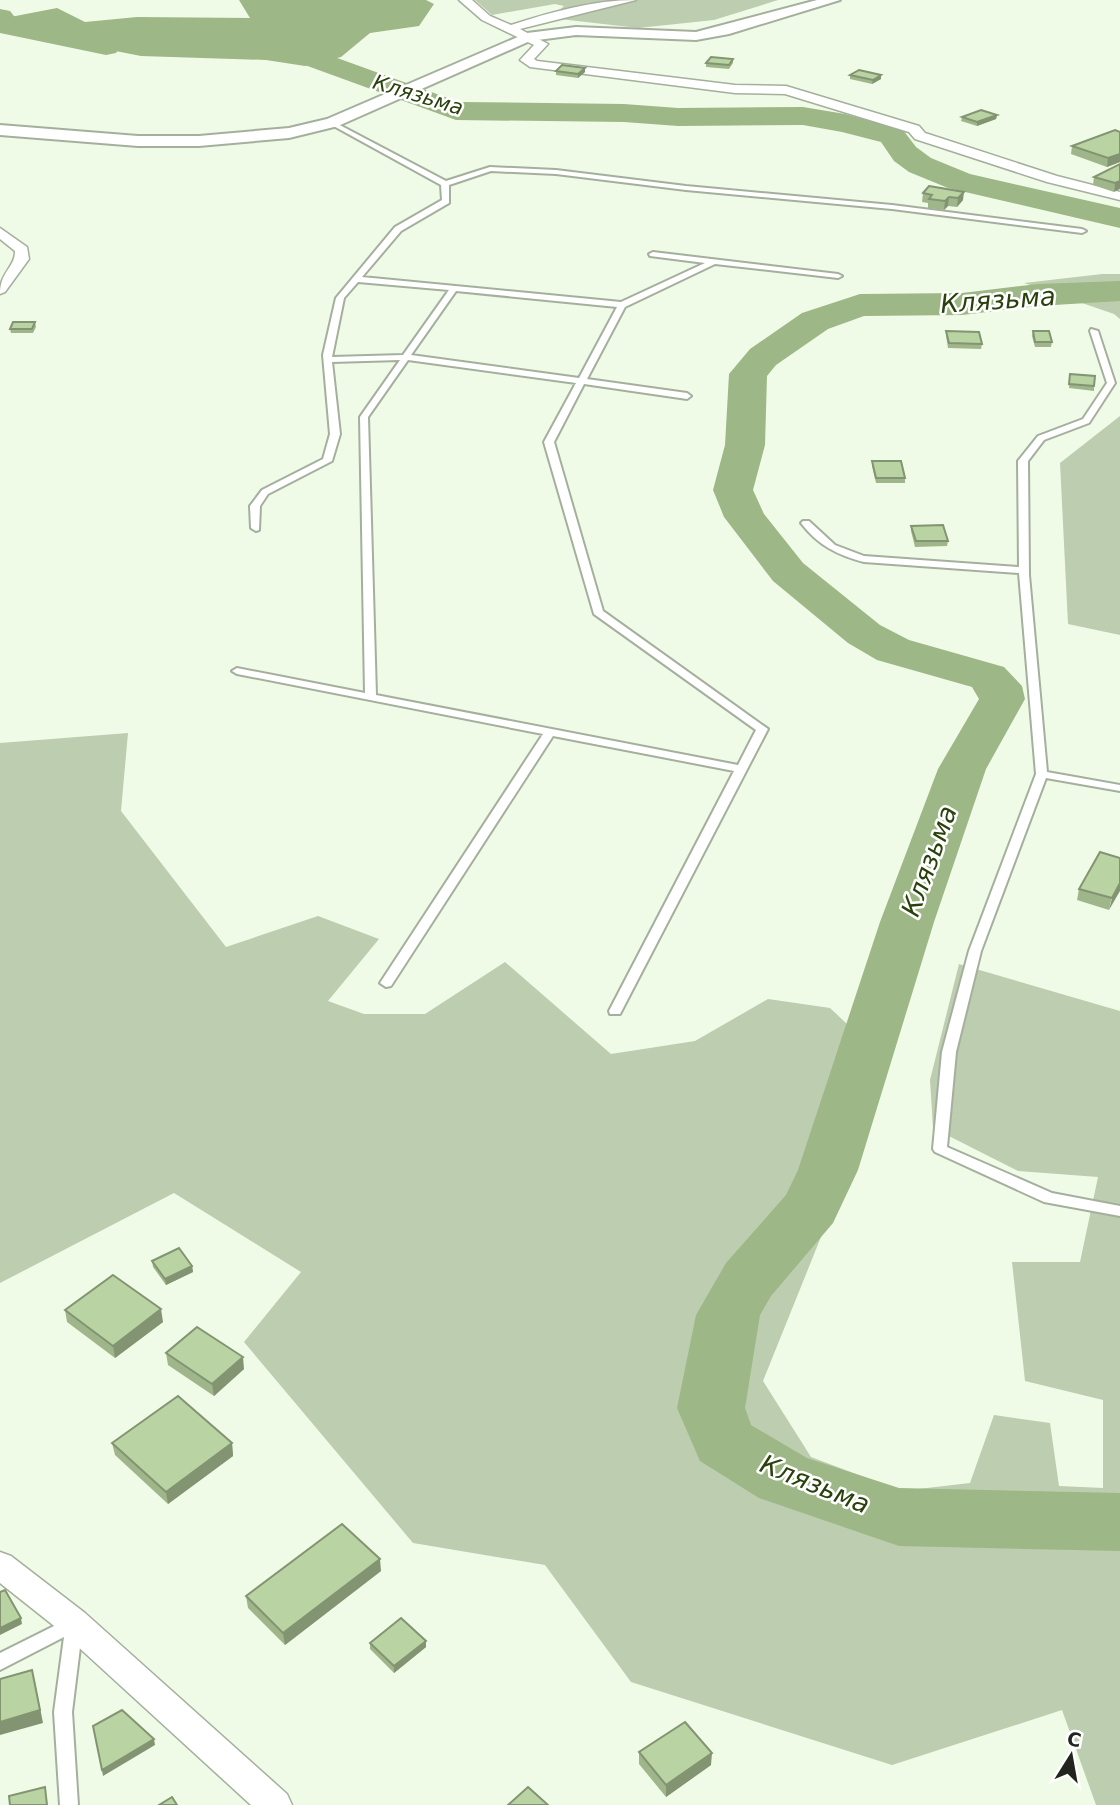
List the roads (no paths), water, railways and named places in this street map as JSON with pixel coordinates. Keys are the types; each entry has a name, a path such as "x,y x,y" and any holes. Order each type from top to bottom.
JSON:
{"street":[{"path":"465,0 486,18 542,44 526,60 534,64 735,89 786,90 914,129 920,136 1052,179 1120,196"},
{"path":"510,29 547,17 630,0"},
{"path":"0,130 138,141 199,141 289,133 332,123 527,37 576,31 696,36 724,31 833,0"},
{"path":"0,232 22,250 22,259 0,289"},
{"path":"0,1565 74,1623 275,1805"}],"lane":[{"path":"332,123 445,184 490,169 556,172 686,188 892,207 1082,231"},
{"path":"256,528 255,506 265,492 327,461 335,434 328,360 340,298 398,229 446,201 445,184"},
{"path":"653,254 838,275"},
{"path":"356,279 622,305 714,261"},
{"path":"371,697 364,417 454,288"},
{"path":"615,1011 762,729 598,612 549,442 622,305"},
{"path":"1094,331 1111,383 1086,421 1041,438 1023,461 1024,570 1042,774 975,951 949,1052 940,1149 1049,1198 1120,1211"},
{"path":"328,360 406,357 583,379 688,396"},
{"path":"806,523 823,543 842,554 864,559 1024,570"},
{"path":"237,671 741,769"},
{"path":"386,983 549,733"},
{"path":"1042,774 1120,788"},
{"path":"0,1662 74,1623"},
{"path":"69,1805 63,1712 74,1623"}],"waterway":[{"name":"Клязьма","path":"0,17 9,27 106,47"},
{"name":"Клязьма","path":"248,51 294,52 456,111 624,113 678,117 803,116 845,123 892,136 905,154 920,165 959,181 1041,202 1120,218"},
{"name":"Клязьма","path":"1120,291 1038,295 962,304 860,305 815,321 763,357 748,374 745,445 733,490 745,517 788,572 864,634 893,650 988,677 999,686 1002,699 996,714 962,769 907,922 828,1170 811,1207 748,1280 728,1315 711,1408 724,1442 783,1478 899,1517 1120,1522"}]}
